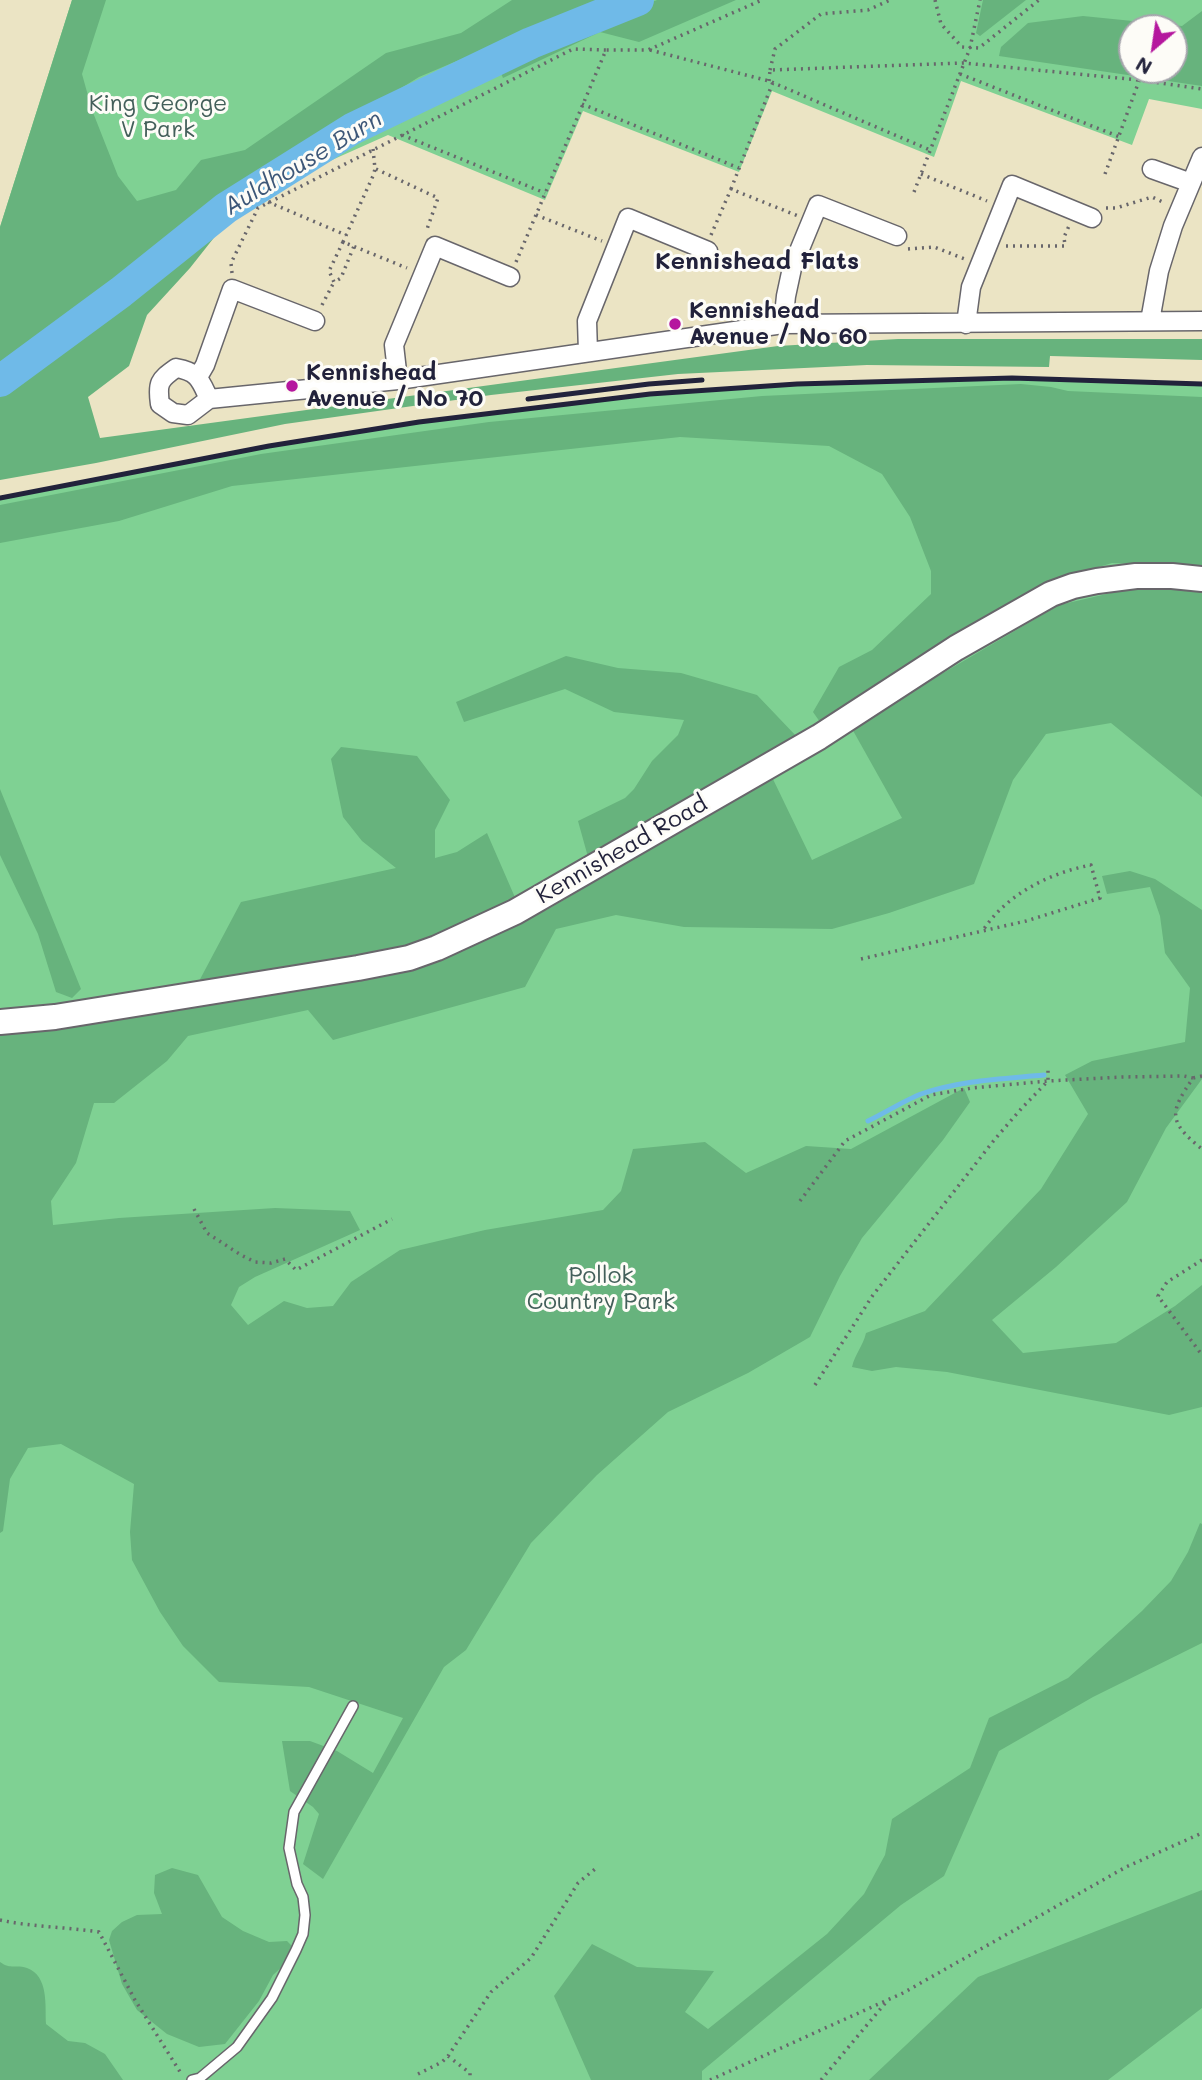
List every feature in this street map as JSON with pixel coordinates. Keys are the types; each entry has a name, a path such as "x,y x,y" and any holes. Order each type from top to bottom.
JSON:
{"street":[{"path":"1150,321 1158,271 1202,157"},
{"path":"1152,169 1191,183"},
{"path":"966,324 971,288 1012,185 1092,218"},
{"path":"783,324 792,268 818,205 897,236"},
{"path":"588,352 587,321 628,218 707,250"},
{"path":"398,380 394,345 435,246 510,276"},
{"path":"198,377 205,365 232,289 315,321"},
{"path":"209,399 198,377 191,370 176,368 162,378 158,389 160,404 173,413 188,415 209,399 398,380 783,324 1202,321"},
{"name":"Kennishead Road","path":"0,1022 55,1017 358,968 409,958 437,948 515,912 819,737 956,648 1051,594 1073,586 1136,576 1202,579"}],"lane":[{"path":"192,2080 200,2078 237,2047 272,1998 303,1934 303,1897 297,1884 289,1848 294,1812 353,1706"}],"path":[{"path":"645,50 762,0"},
{"path":"707,250 771,81 770,70 775,49 821,14 868,10 890,0"},
{"path":"934,0 941,24 962,47 970,48 979,48 1039,0"},
{"path":"914,192 970,48 980,0"},
{"path":"232,289 231,263 258,208 573,49 645,50 771,81 930,150"},
{"path":"510,276 606,50"},
{"path":"770,70 964,63 1118,78"},
{"path":"960,74 1120,137"},
{"path":"1105,174 1138,84"},
{"path":"1167,84 1202,89"},
{"path":"582,104 739,168"},
{"path":"402,135 545,193"},
{"path":"334,282 329,271 375,169 373,149"},
{"path":"375,169 438,198 424,237 435,246"},
{"path":"921,174 1003,207"},
{"path":"731,189 812,221"},
{"path":"1092,218 1103,208 1116,208 1152,197 1180,209"},
{"path":"268,202 346,235"},
{"path":"987,246 1065,246 1064,237 1074,211"},
{"path":"536,215 617,246"},
{"path":"897,236 907,249 934,247 979,265"},
{"path":"343,242 423,274"},
{"path":"315,321 334,282 341,278 354,246"},
{"path":"861,959 982,932 1026,921 1100,898 1091,865 1052,875 1024,892 998,911 982,932"},
{"path":"815,1385 873,1295 995,1139 1048,1081 1048,1066"},
{"path":"800,1201 845,1141 931,1095 952,1090 1048,1081 1202,1076"},
{"path":"1193,1078 1177,1101 1175,1113 1178,1125 1202,1149"},
{"path":"194,1209 207,1233 222,1244 255,1262 271,1263 285,1259 296,1270 392,1219"},
{"path":"1202,1260 1167,1282 1158,1296 1202,1355"},
{"path":"710,2080 888,2000 1126,1867 1202,1833"},
{"path":"418,2074 448,2056 491,1992 531,1958 578,1883 595,1869"},
{"path":"0,1920 22,1925 68,1927 99,1932 135,2000 185,2080"},
{"path":"821,2080 888,2000"},
{"path":"448,2056 470,2073 470,2080"}],"green space":[{"name":"King George V Park","path":"72,0 1202,0 1202,109 1149,99 1132,145 961,81 934,157 772,91 739,172 583,111 545,200 388,135 258,193 0,349 0,227"},
{"path":"72,0 106,0 82,74 92,110 118,176 137,201 176,190 201,160 245,150 386,53 461,33 512,0 601,0 419,77 230,197 0,368 0,227"},
{"path":"657,0 736,0 639,42 600,32 503,78 498,66"},
{"path":"983,0 1026,0 980,36 976,33"},
{"path":"1202,11 1202,86 1188,84 1188,22"},
{"path":"1083,16 1118,20 1118,74 999,56 1001,47 1028,23"},
{"path":"258,193 224,225 190,268 147,315 129,366 88,397 100,438 778,346 898,339 1202,339 1202,360 1050,356 1049,367 867,365 678,374 491,395 285,424 0,480 0,387 96,322 193,240"},
{"name":"Pollok Country Park","path":"1012,378 1202,384 1202,2080 0,2080 0,498 269,446 419,422 650,394 797,384"},
{"path":"1021,384 1068,391 1202,397 1202,569 1177,565 1112,563 1059,579 957,635 820,722 813,712 839,667 872,650 931,594 931,571 910,517 882,474 829,446 680,437 232,486 119,521 0,543 0,505 261,454 489,422 762,396"},
{"path":"1186,589 1202,592 1202,797 1111,723 1046,734 1013,780 974,884 832,929 684,927 616,915 556,929 525,987 333,1040 308,1010 188,1036 167,1061 114,1103 94,1103 76,1163 51,1201 53,1225 275,1208 350,1211 360,1230 255,1277 239,1287 231,1305 248,1325 284,1301 307,1308 333,1306 351,1282 400,1250 485,1230 603,1210 621,1191 633,1149 705,1142 746,1173 806,1146 851,1149 964,1088 970,1102 943,1140 862,1238 810,1337 748,1373 668,1412 597,1475 531,1543 466,1650 444,1667 323,1879 303,1864 319,1814 290,1791 282,1741 310,1741 337,1751 373,1773 403,1718 309,1687 219,1682 183,1646 160,1612 132,1560 130,1532 134,1484 61,1444 28,1448 10,1479 3,1531 0,1533 0,1033 141,1014 397,973 464,950 552,907 771,775 812,860 902,818 851,727 1059,605 1124,590"},
{"path":"566,656 618,668 681,673 757,695 798,738 588,857 578,821 625,798 652,761 678,735 684,720 614,712 565,689 464,722 456,702"},
{"path":"341,747 417,756 450,800 435,830 435,858 457,852 487,833 517,902 410,949 197,985 241,902 396,868 362,841 343,817 331,759"},
{"path":"0,789 81,989 72,998 56,992 38,934 0,855"},
{"path":"1130,871 1155,879 1202,910 1202,1079 1166,1128 1127,1202 1056,1267 992,1320 1023,1353 1116,1343 1175,1306 1202,1285 1202,1407 1169,1415 947,1372 896,1367 872,1371 852,1367 866,1333 925,1311 1041,1189 1088,1114 1065,1075 1092,1061 1185,1042 1190,988 1165,953 1160,916 1150,887 1107,894 1102,876"},
{"path":"1200,1523 1202,1643 1093,1697 999,1751 944,1876 901,1905 702,2071 702,2080 591,2080 554,1996 592,1944 637,1967 714,1971 685,2012 708,2029 827,1934 864,1894 885,1855 892,1819 970,1768 989,1718 1068,1678 1142,1611 1171,1581 1188,1552"},
{"path":"172,1868 198,1875 222,1917 243,1931 269,1942 287,1941 293,1947 286,1963 273,1975 259,2001 225,2044 199,2047 167,2034 137,2010 122,1984 109,1940 112,1931 122,1922 137,1915 162,1914 154,1893 155,1875"},
{"path":"1202,1890 1202,2008 1108,2080 869,2080 978,1977"},
{"path":"0,1962 34,1972 44,1992 46,2024 68,2041 85,2043 105,2054 123,2080 0,2080"}],"waterway":[{"name":"Auldhouse Burn","path":"0,381 121,292 226,208 352,129 531,43 638,0"},
{"path":"868,1121 936,1089 1044,1075"}],"railway":[{"path":"0,498 269,446 419,422 650,394 797,384 1012,378 1202,384"},
{"path":"528,399 702,380"}],"place":[{"name":"Kennishead Avenue / No 60","path":"675,324"},
{"name":"Kennishead Avenue / No 70","path":"292,386"}],"district":[{"name":"Kennishead Flats","path":"757,262"}]}
